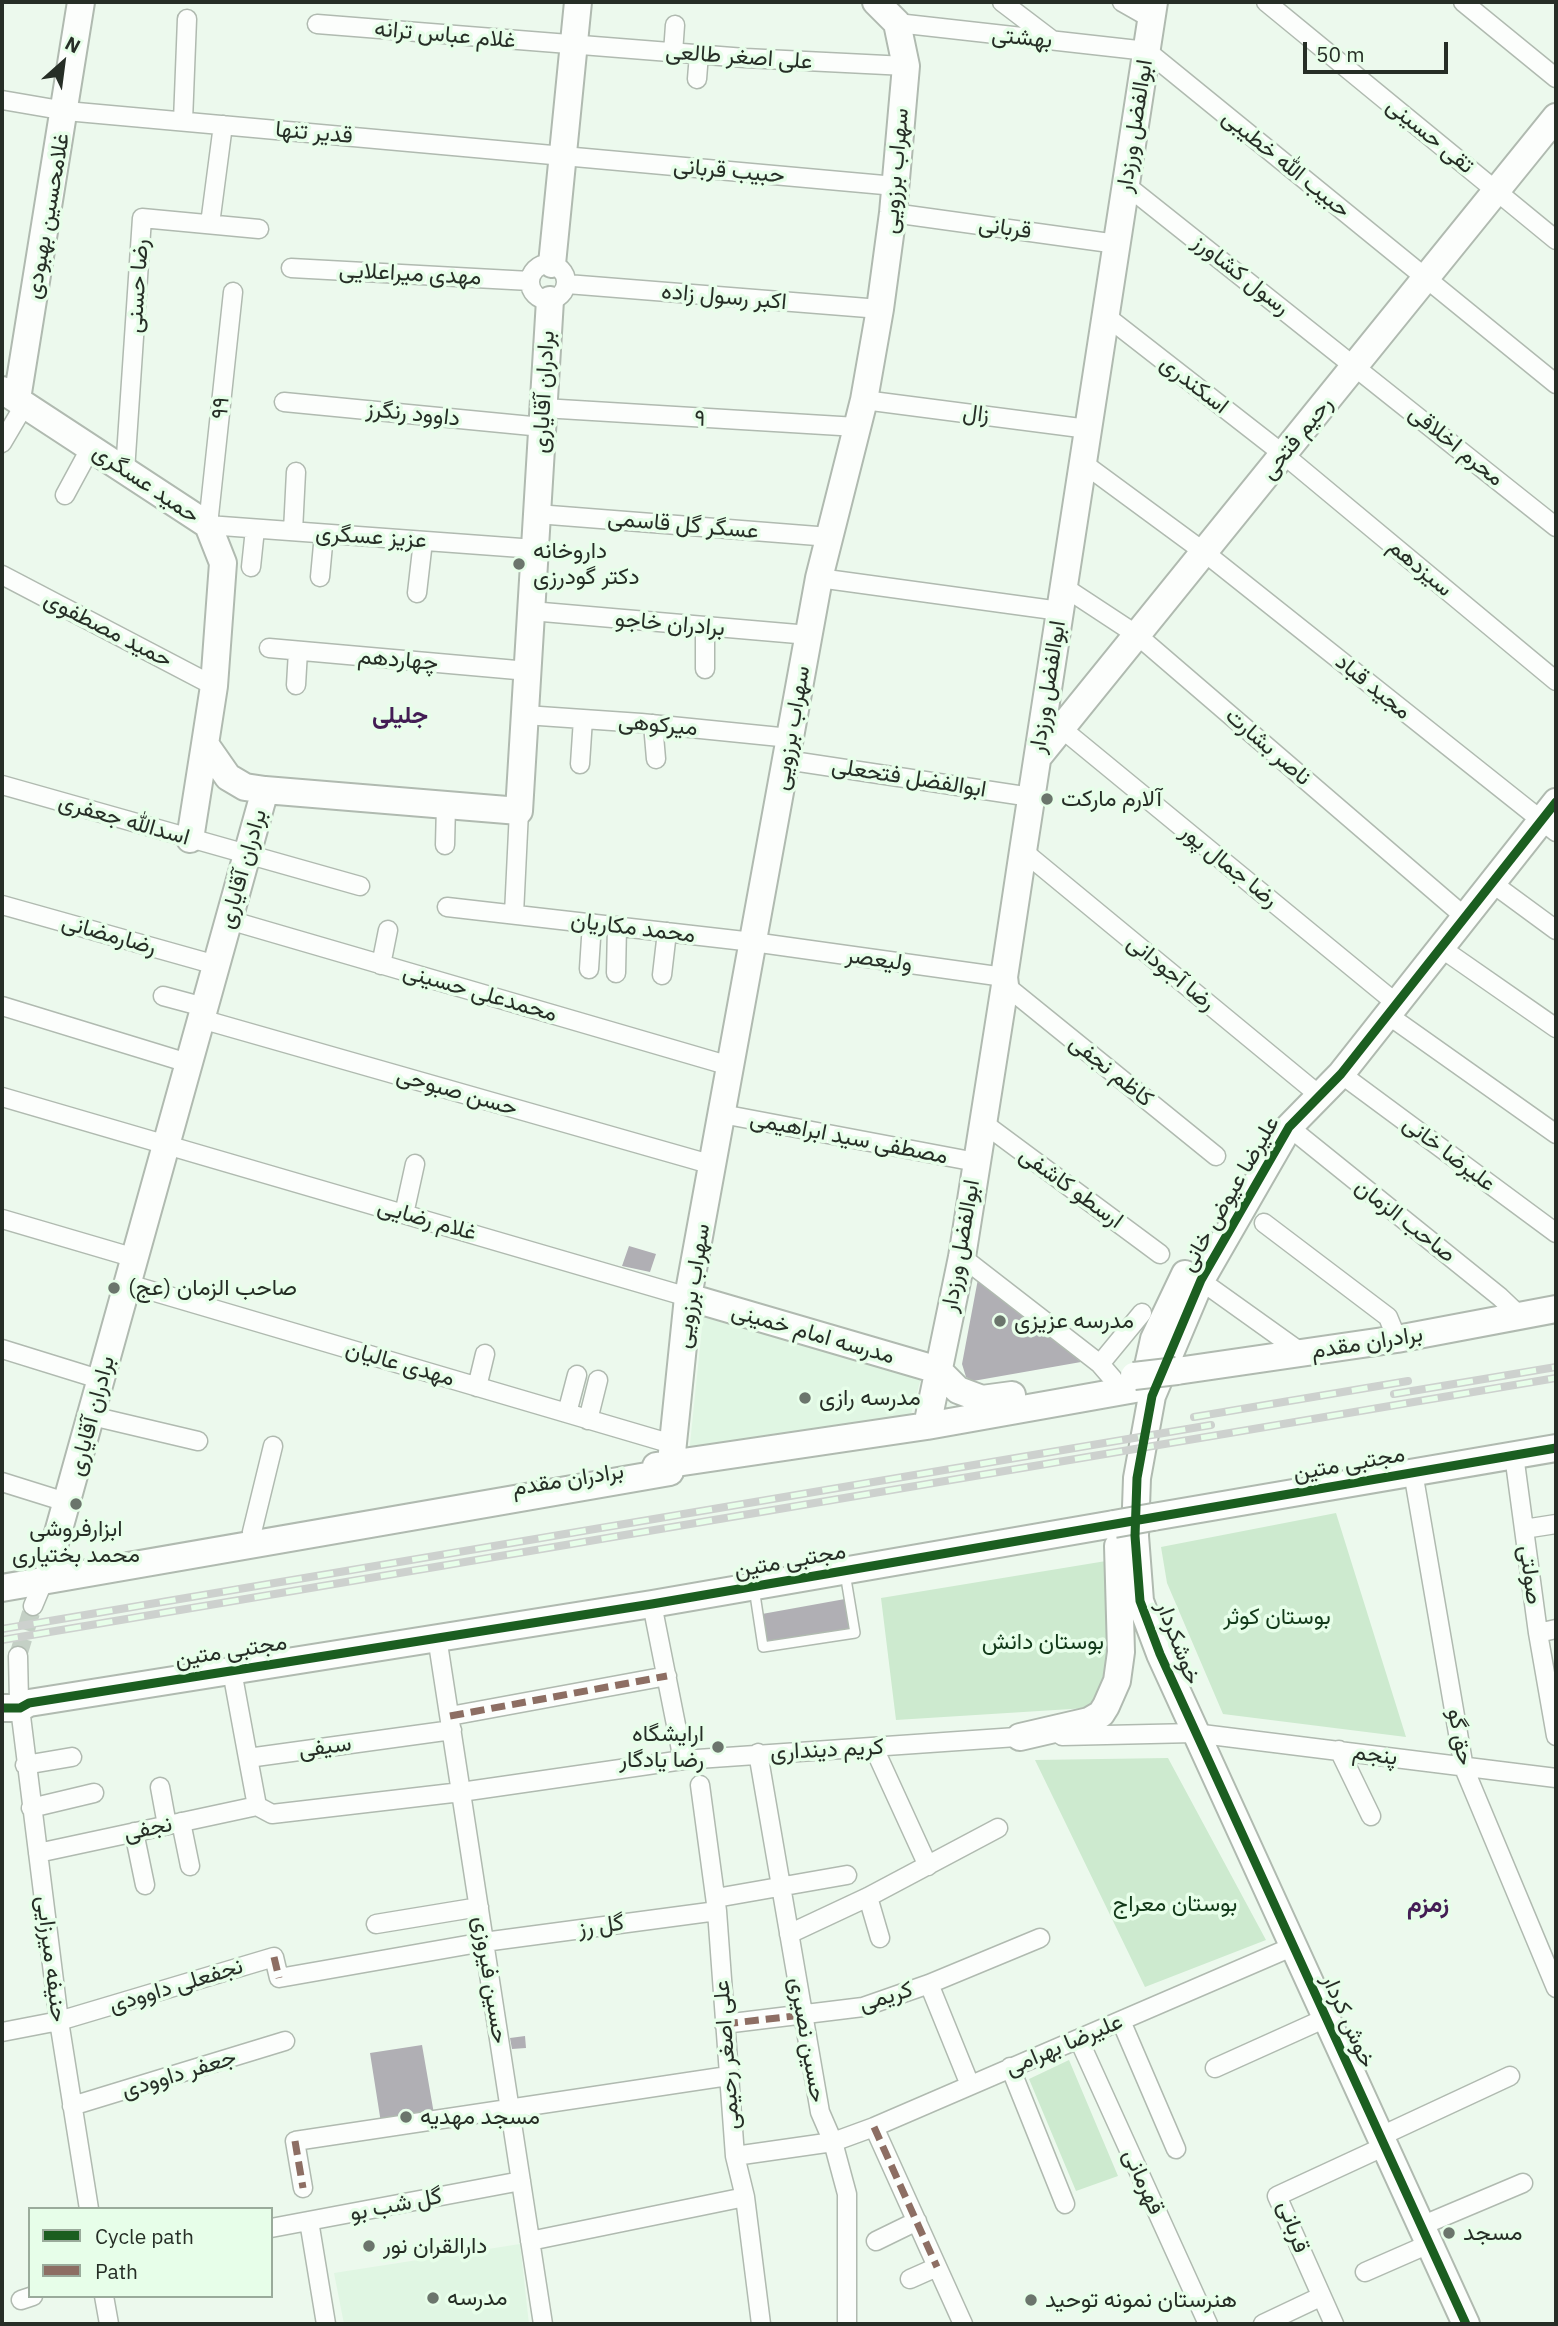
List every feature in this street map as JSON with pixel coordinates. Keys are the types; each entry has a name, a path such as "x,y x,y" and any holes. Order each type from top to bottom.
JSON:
{"street":[{"name":"غلامحسین بهبودی","path":"2,443 14,398 66,111 81,2"},
{"name":"برادران آقایاری","path":"46,1573 69,1503 265,790 519,811 543,418 578,2"},
{"path":"876,2 897,23"},
{"path":"1002,2 1055,41"},
{"path":"1122,2 1153,10"},
{"name":"تقی حسینی","path":"1266,2 1556,240"},
{"path":"1463,2 1556,78"},
{"name":"ابوالفضل ورزدار","path":"927,1426 962,1256 1153,10"},
{"path":"183,121 187,19"},
{"name":"بهشتی","path":"897,23 1147,51"},
{"name":"سهراب برزویی","path":"671,1460 688,1297 819,578 857,427 880,309 893,213 906,66 897,23"},
{"name":"غلام عباس ترانه","path":"317,24 573,45"},
{"path":"674,52 675,25"},
{"name":"علی اصغر طالعی","path":"573,45 906,66"},
{"name":"حبیب‌ الله خطیبی","path":"1147,51 1556,384"},
{"path":"697,79 699,54"},
{"name":"قدیر تنها","path":"2,100 66,111 563,156"},
{"name":"رحیم فتحی","path":"1037,759 1556,117"},
{"path":"210,224 222,125"},
{"name":"حبیب قربانی","path":"563,156 895,186"},
{"name":"رسول کشاورز","path":"1126,186 1355,365"},
{"name":"قربانی","path":"893,213 1117,244"},
{"name":"رضا حسنی","path":"125,471 142,218 259,229"},
{"path":"537,267 556,282 538,297 530,281 537,267"},
{"name":"مهدی میراعلایی","path":"291,268 530,281"},
{"name":"اکبر رسول زاده","path":"556,282 880,309"},
{"name":"۹۹","path":"208,525 233,292"},
{"name":"اسکندری","path":"1106,316 1283,454"},
{"name":"محرم اخلاقی","path":"1355,365 1556,527"},
{"name":"غلامحسین بهبودی","path":"2,425 14,398"},
{"name":"حمید عسگری","path":"14,398 208,525 223,563 214,685 190,839"},
{"name":"زال","path":"863,400 1088,429"},
{"name":"داوود رنگرز","path":"285,402 543,418"},
{"name":"۹","path":"543,418 857,427"},
{"path":"65,495 91,447"},
{"name":"سیزدهم","path":"1283,454 1556,681"},
{"name":"مجید قباد","path":"1083,463 1204,552 1551,818"},
{"path":"293,531 296,472"},
{"name":"عسگر گل قاسمی","path":"537,514 830,537"},
{"name":"عزیز عسگری","path":"208,525 535,549"},
{"path":"251,567 255,529"},
{"path":"320,577 324,534"},
{"path":"417,593 423,541"},
{"name":"حمید مصطفوی","path":"2,575 214,685"},
{"path":"819,578 1062,599"},
{"name":"ناصر بشارت","path":"1062,599 1137,635 1465,917"},
{"name":"برادران خاجو","path":"531,611 809,635"},
{"path":"705,627 705,669"},
{"name":"چهاردهم","path":"269,648 528,671"},
{"path":"296,685 298,650"},
{"name":"میرکوهی","path":"525,715 653,724 788,749"},
{"path":"580,764 583,719"},
{"path":"653,724 656,759"},
{"name":"رضا جمال پور","path":"1061,728 1393,1009 1556,1134"},
{"path":"205,744 228,776 245,788 265,790"},
{"name":"ابوالفضل فتحعلی","path":"788,749 1031,797"},
{"name":"اسدالله جعفری","path":"2,785 360,886"},
{"path":"445,845 446,805"},
{"path":"513,914 519,811"},
{"name":"علیرضا عیوض خانی","path":"1128,1563 1137,1478 1152,1396 1209,1262 1289,1127 1342,1074 1492,883 1551,818"},
{"name":"رضا آجودانی","path":"1023,851 1319,1095"},
{"path":"1492,883 1556,930"},
{"name":"رضارمضانی","path":"2,905 216,965"},
{"name":"محمد مکاریان","path":"447,907 753,942"},
{"name":"محمدعلی حسینی","path":"229,920 730,1066"},
{"path":"589,969 592,923"},
{"path":"616,973 617,926"},
{"path":"381,965 388,930"},
{"path":"662,975 667,932"},
{"name":"ولیعصر","path":"753,942 1005,981"},
{"path":"1441,948 1556,1028"},
{"name":"کاظم نجفی","path":"1005,981 1216,1156"},
{"name":"حسن صبوحی","path":"163,996 202,1013 713,1165"},
{"path":"2,1006 188,1063"},
{"name":"علیرضا خانی","path":"1342,1074 1556,1233"},
{"name":"غلام رضایی","path":"2,1097 688,1297"},
{"name":"مصطفی سید ابراهیمی","path":"722,1114 976,1162"},
{"name":"ارسطو کاشفی","path":"982,1122 1160,1254"},
{"name":"صاحب الزمان","path":"1289,1127 1500,1297 1521,1320"},
{"path":"404,1213 415,1164"},
{"path":"2,1219 135,1258"},
{"path":"1264,1223 1388,1317 1399,1343"},
{"path":"962,1256 1120,1380"},
{"name":"مهدی عالیان","path":"128,1284 588,1419 671,1460"},
{"path":"1211,1289 1302,1358"},
{"name":"مدرسه امام خمینی","path":"688,1297 939,1370"},
{"name":"برادران مقدم","path":"2,1588 46,1573 252,1532 671,1460 927,1426 1120,1380 1178,1377 1399,1343 1521,1320 1556,1309"},
{"path":"1120,1380 1142,1313"},
{"name":"برادران مقدم","path":"1521,1320 1556,1318"},
{"path":"2,1349 102,1380"},
{"path":"477,1387 485,1354"},
{"path":"939,1370 958,1390 982,1399 1120,1380"},
{"path":"567,1413 577,1375"},
{"path":"588,1419 598,1380"},
{"path":"92,1416 198,1441"},
{"path":"252,1532 273,1446"},
{"name":"مجتبی متین","path":"15,1705 845,1572 1556,1448"},
{"name":"صولتی","path":"1514,1455 1538,1633 1555,1727"},
{"name":"برادران مقدم","path":"2,1573 46,1573 671,1460"},
{"name":"حق گو","path":"1413,1472 1464,1768 1556,1988"},
{"path":"2,1482 69,1503"},
{"path":"1524,1529 1556,1524"},
{"path":"1020,1737 1089,1721 1101,1714 1106,1706 1117,1681 1128,1563"},
{"name":"خوشکردار","path":"1128,1563 1144,1612 1194,1733"},
{"path":"33,1606 46,1573"},
{"path":"652,1604 683,1760"},
{"path":"1538,1633 1556,1629"},
{"name":"حسین فیروزی","path":"438,1637 543,2324"},
{"name":"حنیفه میرزایی","path":"18,1656 15,1705 38,1853 59,2021 89,2207"},
{"path":"232,1671 257,1806"},
{"name":"سیفی","path":"248,1758 451,1723 667,1676"},
{"name":"پنجم","path":"1194,1733 1556,1778"},
{"name":"کریم دینداری","path":"257,1806 272,1814 461,1792 683,1760 758,1753 1020,1737 1194,1733"},
{"name":"خوش کردار","path":"1194,1733 1466,2324"},
{"path":"874,1748 928,1866"},
{"path":"1339,1750 1371,1816"},
{"name":"حسین نصیری","path":"758,1753 820,2112 833,2142 847,2194 846,2324"},
{"path":"25,1765 72,1757"},
{"name":"علی اصغر رحیمی","path":"699,1785 716,1904 735,2155 745,2197 761,2324"},
{"path":"160,1787 190,1866"},
{"path":"31,1808 94,1793"},
{"name":"نجفی","path":"38,1853 257,1806"},
{"path":"789,1934 868,1897 998,1828"},
{"path":"134,1832 145,1885"},
{"name":"گل رز","path":"279,1978 716,1904 847,1875"},
{"path":"868,1897 880,1938"},
{"path":"376,1924 479,1907"},
{"name":"کریمی","path":"724,2024 863,2007 1040,1938"},
{"name":"علیرضا بهرامی","path":"735,2155 833,2142 874,2127 1294,1946"},
{"name":"نجفعلی داوودی","path":"59,2021 274,1957 279,1978"},
{"path":"929,1983 970,2085"},
{"path":"1215,2068 1326,2018"},
{"path":"2,2032 59,2021"},
{"path":"1121,2021 1176,2149"},
{"name":"قهرمانی","path":"1079,2040 1208,2324"},
{"name":"جعفر داوودی","path":"72,2106 285,2041"},
{"path":"1010,2067 1065,2204"},
{"path":"303,2188 295,2141 728,2076"},
{"path":"1381,2142 1510,2076"},
{"path":"874,2127 963,2324"},
{"name":"قربانی","path":"1334,2324 1277,2196 1381,2142"},
{"name":"گل شب بو","path":"273,2228 521,2181"},
{"path":"1365,2272 1425,2235 1524,2183"},
{"path":"530,2241 745,2197"},
{"path":"309,2221 326,2324"},
{"path":"876,2241 917,2221"},
{"path":"910,2279 937,2267"},
{"path":"1263,2324 1320,2297"},
{"path":"104,2298 109,2324"}],"lane":[{"path":"754,1587 763,1647 855,1633 845,1572"}],"shaded area":[{"name":"مدرسه رازی","path":"703,1317 921,1378 910,1418 689,1454"},
{"name":"مدرسه","path":"520,2244 529,2324 344,2324 334,2273"}],"green space":[{"name":"بوستان کوثر","path":"1336,1513 1406,1737 1223,1714 1167,1583 1161,1547"},
{"name":"بوستان دانش","path":"1106,1561 1115,1642 1107,1685 1087,1708 896,1720 881,1598"},
{"name":"بوستان معراج","path":"1168,1758 1266,1940 1145,1987 1035,1760"},
{"path":"1069,2060 1118,2176 1076,2191 1029,2079"}],"building":[{"path":"629,1246 656,1254 650,1272 622,1266"},
{"name":"مدرسه عزیزی","path":"978,1279 1081,1362 973,1381 966,1377 962,1364"},
{"path":"845,1599 849,1629 766,1641 762,1614"},
{"path":"525,2036 526,2048 512,2049 510,2038"},
{"name":"مسجد مهدیه","path":"422,2045 434,2114 381,2123 370,2053"}],"tunnel":[{"path":"18,1656 33,1606"}],"railway":[{"path":"1394,1394 1556,1367"},
{"path":"2,1640 1556,1378"},
{"path":"1194,1417 1408,1381"},
{"path":"2,1629 1211,1425"}],"marked path":[{"path":"450,1716 667,1676"},
{"path":"274,1957 279,1978"},
{"path":"724,2024 803,2015"},
{"path":"874,2127 937,2267"},
{"path":"295,2141 303,2188"}],"cycle path":[{"path":"1466,2324 1160,1654 1140,1601 1135,1536 1137,1478 1152,1396 1201,1280 1289,1127 1341,1074 1556,802"},
{"path":"2,1708 20,1708 29,1703 652,1604 1556,1448"}],"place":[{"name":"داروخانه دکتر گودرزی","path":"519,564"},
{"name":"آلارم مارکت","path":"1047,799"},
{"name":"صاحب الزمان (عج)","path":"114,1288"},
{"name":"مدرسه عزیزی","path":"1000,1321"},
{"name":"مدرسه رازی","path":"805,1398"},
{"name":"ابزارفروشی محمد بختیاری","path":"76,1504"},
{"name":"ارایشگاه رضا یادگار","path":"718,1747"},
{"name":"مسجد مهدیه","path":"406,2117"},
{"name":"مسجد","path":"1449,2233"},
{"name":"دارالقران نور","path":"369,2246"},
{"name":"مدرسه","path":"433,2298"},
{"name":"هنرستان نمونه توحید","path":"1031,2300"}],"district":[{"name":"جلیلی","path":"400,716"},
{"name":"زمزم","path":"1428,1905"}]}
